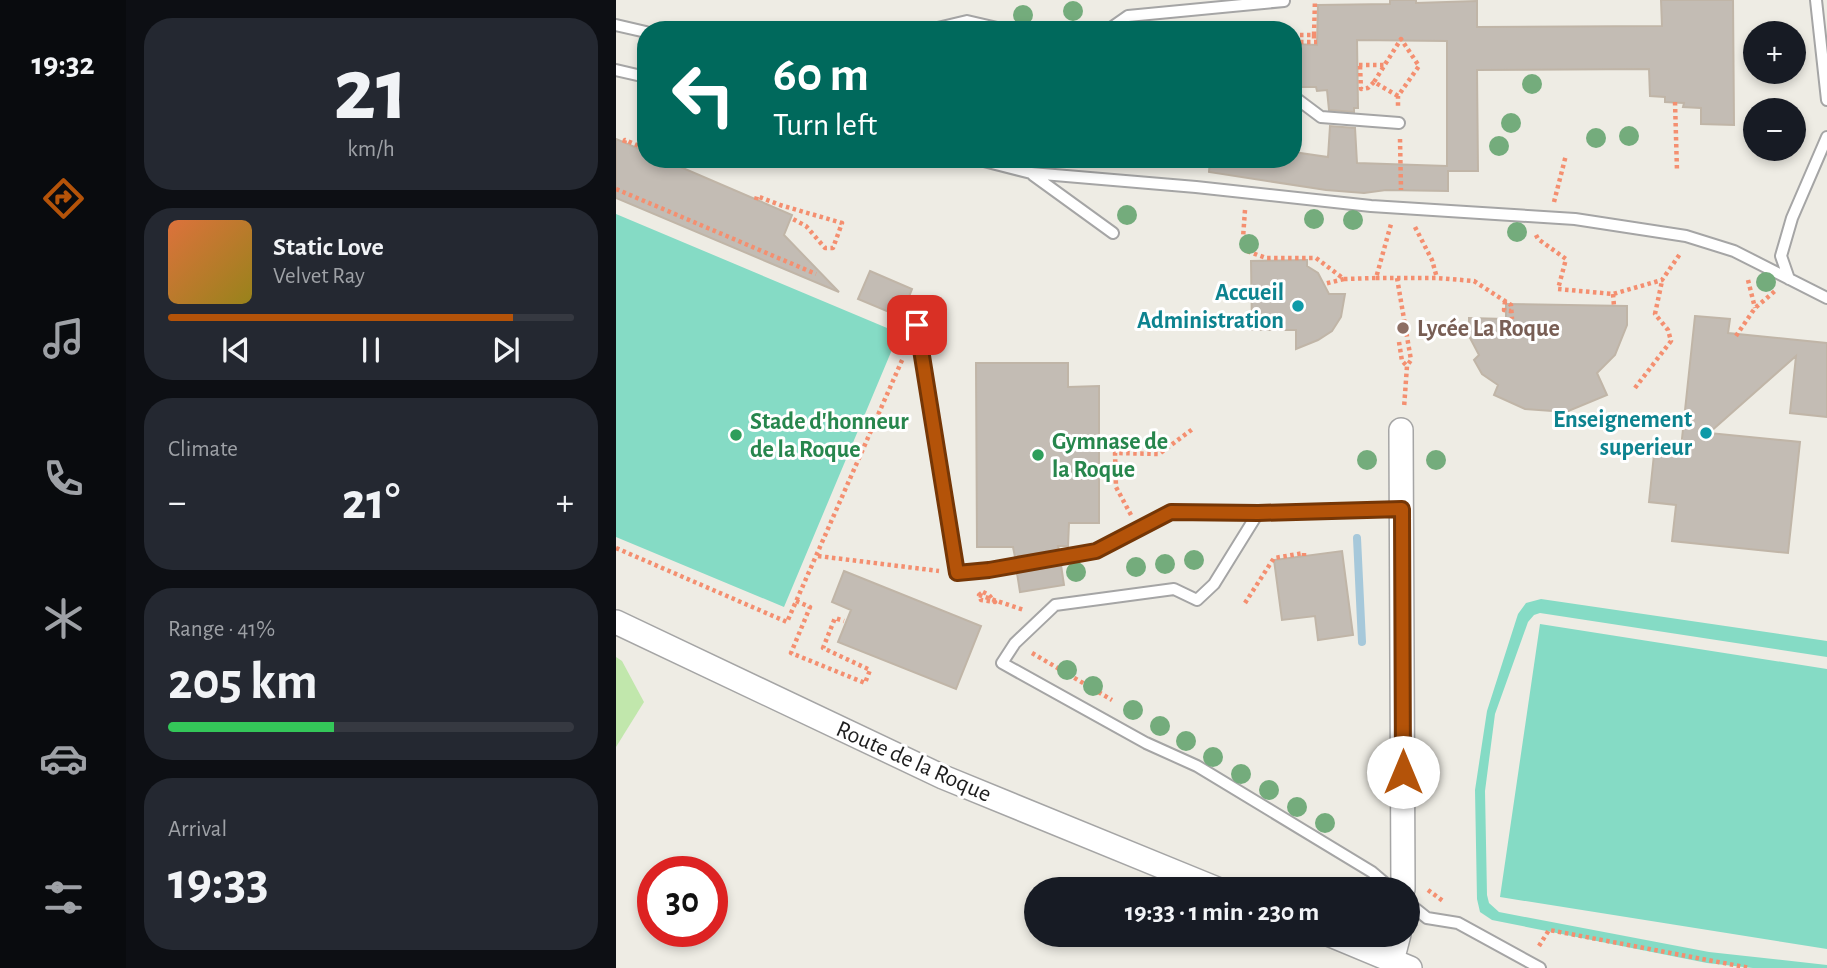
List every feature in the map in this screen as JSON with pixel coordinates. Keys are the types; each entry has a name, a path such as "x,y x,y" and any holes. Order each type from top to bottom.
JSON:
{"street":[{"path":"1401,430 1404,877"},
{"name":"Route de la Roque","path":"616,622 943,777 1188,877"},
{"path":"1360,947 1401,964"}],"lane":[{"path":"1816,0 1827,100"},
{"path":"1121,21 1128,16 1284,1"},
{"path":"616,25 637,30"},
{"path":"616,70 637,75"},
{"path":"1302,103 1321,117 1399,123"},
{"path":"1789,279 1781,256 1792,218 1827,136"},
{"path":"1011,168 1031,173 1249,192 1371,206 1575,219 1686,236 1734,251 1827,298"},
{"path":"1031,173 1113,233"},
{"path":"917,325 957,573 1096,551 1171,512 1258,513 1402,509"},
{"path":"1258,513 1214,584 1197,600 1174,589 1055,604 1015,643 1002,663 1146,743 1197,765 1378,877"},
{"path":"1420,912 1427,918 1458,923 1539,968"}],"path":[{"path":"1315,0 1315,40"},
{"path":"1302,37 1315,40"},
{"path":"1385,65 1360,66 1361,89 1368,88 1374,82 1385,65 1401,39 1419,66 1398,96 1401,169"},
{"path":"1302,41 1315,40"},
{"path":"1374,82 1398,96"},
{"path":"1675,102 1677,171"},
{"path":"624,143 625,140 637,145"},
{"path":"1555,195 1566,155"},
{"path":"616,189 816,274"},
{"path":"1249,192 1243,238 1247,251 1266,258 1316,258 1344,279"},
{"path":"756,200 757,196 842,222 833,248 825,248 806,226 791,218"},
{"path":"1527,215 1538,239 1566,259 1558,289 1613,294 1662,281"},
{"path":"1635,388 1671,341 1668,330 1655,314 1662,281 1678,258 1686,236"},
{"path":"1426,248 1437,278"},
{"path":"1376,278 1384,249"},
{"path":"1324,284 1344,279 1376,278 1474,281 1504,300 1504,310 1511,311 1512,319"},
{"path":"1397,278 1411,360 1407,366 1407,387"},
{"path":"1736,336 1755,308 1789,279"},
{"path":"1613,294 1614,306"},
{"path":"616,548 787,622 917,325"},
{"path":"1399,342 1402,361 1407,366"},
{"path":"1138,529 1116,487 1115,453 1159,454 1194,428"},
{"path":"818,556 957,573"},
{"path":"1245,603 1274,558 1304,556"},
{"path":"979,595 981,600 986,602 1041,615"},
{"path":"796,601 810,607 791,653 865,683 870,670 823,648 835,618 844,621"},
{"path":"1015,643 1118,703"},
{"path":"1536,951 1549,930 1750,968"}],"green space":[{"name":"Stade d'honneur de la Roque","path":"616,214 899,333 784,607 616,537"},
{"path":"1541,599 1827,641 1827,657 1540,613 1534,615 1528,622 1495,714 1485,791 1489,903 1499,912 1709,952 1827,965 1827,968 1753,968 1707,963 1492,920 1480,912 1477,899 1475,790 1487,711 1518,614 1526,603"},
{"path":"1540,624 1827,669 1827,949 1500,897"},
{"path":"616,657 622,661 644,702 616,747"}],"building":[{"path":"1390,0 1416,0 1416,3 1477,1 1477,27 1662,26 1661,0 1733,0 1734,125 1701,124 1701,108 1683,107 1684,103 1665,102 1665,97 1650,96 1649,69 1477,70 1478,171 1448,171 1448,191 1386,190 1364,193 1326,190 1209,172 1209,168 1302,168 1302,153 1328,157 1330,126 1355,128 1357,163 1447,166 1447,41 1357,40 1358,108 1354,108 1354,112 1329,110 1327,90 1317,91 1316,87 1302,87 1302,44 1317,45 1318,5 1390,4"},
{"path":"616,139 637,148 637,168 683,168 792,215 784,235 839,292 616,198"},
{"name":"Accueil Administration","path":"1307,260 1307,266 1318,273 1329,294 1345,294 1341,317 1332,331 1296,349 1296,330 1252,330 1251,261"},
{"path":"870,271 912,289 901,317 858,299"},
{"path":"1506,304 1627,306 1627,325 1615,355 1597,373 1607,395 1566,412 1525,409 1494,395 1498,385 1482,374 1474,360 1479,355 1469,336 1469,318 1506,319"},
{"name":"Enseignement superieur","path":"1695,316 1730,319 1728,333 1827,343 1827,417 1790,413 1796,356 1709,433 1800,442 1788,553 1672,541 1676,505 1649,502 1655,445 1681,448"},
{"name":"Gymnase de la Roque","path":"976,363 1068,363 1068,387 1099,386 1099,523 1069,523 1068,546 1015,557 1013,547 977,547"},
{"path":"1342,551 1353,635 1318,640 1315,616 1282,620 1274,560"},
{"path":"1061,565 1064,585 1020,592 1017,573"},
{"path":"844,571 981,626 956,689 838,642 851,610 832,602"}],"waterway":[{"path":"1357,538 1362,642"}],"place":[{"name":"Accueil Administration","path":"1298,306"},
{"name":"Lycée La Roque","path":"1403,328"},
{"name":"Enseignement superieur","path":"1706,433"},
{"name":"Stade d'honneur de la Roque","path":"736,435"},
{"name":"Gymnase de la Roque","path":"1038,455"}],"route":[{"path":"917,325 957,573 1096,551 1171,512 1258,513 1402,509 1403,772"}]}
